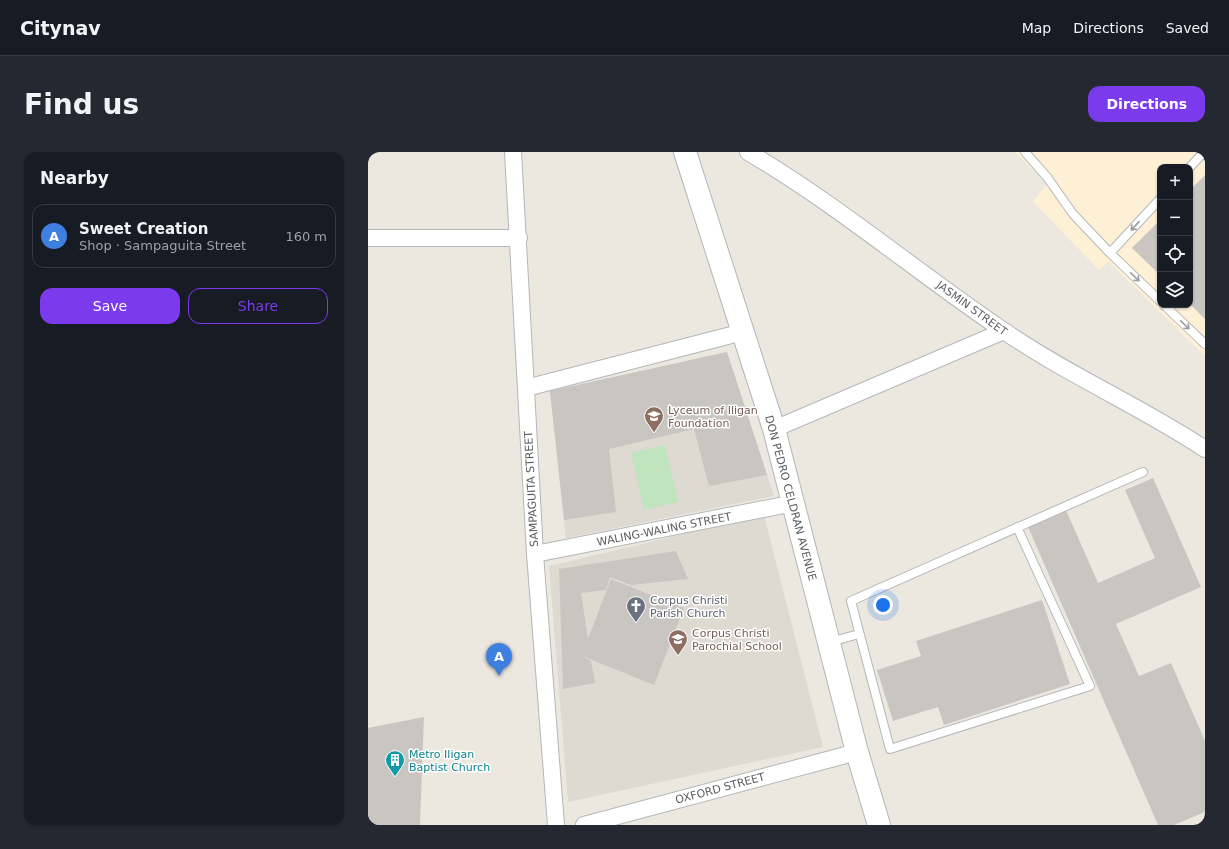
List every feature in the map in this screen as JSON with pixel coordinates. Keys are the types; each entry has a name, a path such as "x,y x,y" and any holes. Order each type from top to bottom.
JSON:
{"main road":[{"name":"DON PEDRO CELDRAN AVENUE","path":"685,152 774,428 857,752 879,825"}],"street":[{"name":"SAMPAGUITA STREET","path":"513,152 534,554 556,825"},
{"name":"JASMIN STREET","path":"748,152 776,168 1004,331 1059,366 1205,449"},
{"path":"368,238 518,238"},
{"path":"774,428 1004,331"},
{"path":"526,388 743,332"},
{"name":"WALING-WALING STREET","path":"534,554 794,503"},
{"name":"OXFORD STREET","path":"584,825 614,821 857,752"}],"lane":[{"path":"1025,152 1047,177 1073,214 1110,253 1157,298"},
{"path":"1193,164 1204,152"},
{"path":"1110,253 1157,203"},
{"path":"1167,308 1205,344"},
{"path":"1017,527 1090,686 890,749 851,601 1017,527 1143,472"},
{"path":"829,642 860,634"}],"shaded area":[{"path":"1015,152 1205,152 1205,356 1109,262 1099,270 1033,202 1047,183"},
{"name":"Lyceum of Iligan Foundation","path":"727,352 774,496 566,538 550,391"},
{"name":"Corpus Christi Parochial School","path":"764,515 823,747 568,802 549,566"}],"green space":[{"path":"665,445 678,502 644,510 631,453"}],"building":[{"path":"1205,175 1205,319 1193,307 1193,187"},
{"path":"1157,223 1157,272 1132,248"},
{"name":"Lyceum of Iligan Foundation","path":"727,352 767,475 709,486 694,429 609,449 616,512 564,520 550,391"},
{"path":"1153,478 1201,587 1116,624 1139,676 1171,663 1205,741 1205,812 1174,825 1158,825 1028,527 1066,510 1098,583 1155,558 1125,490"},
{"path":"676,551 688,579 631,585 610,577 606,590 581,593 588,639 611,579 684,608 654,685 580,655 591,661 595,683 563,689 559,569"},
{"path":"1042,600 1070,684 944,725 938,707 893,721 877,670 921,656 916,641"},
{"name":"Metro Iligan Baptist Church","path":"424,717 420,825 368,825 368,728"}],"place":[{"name":"Lyceum of Iligan Foundation","path":"654,433"},
{"name":"Corpus Christi Parish Church","path":"636,623"},
{"name":"Corpus Christi Parochial School","path":"678,656"},
{"name":"Sweet Creation","path":"499,676"},
{"name":"Metro Iligan Baptist Church","path":"395,777"}]}
